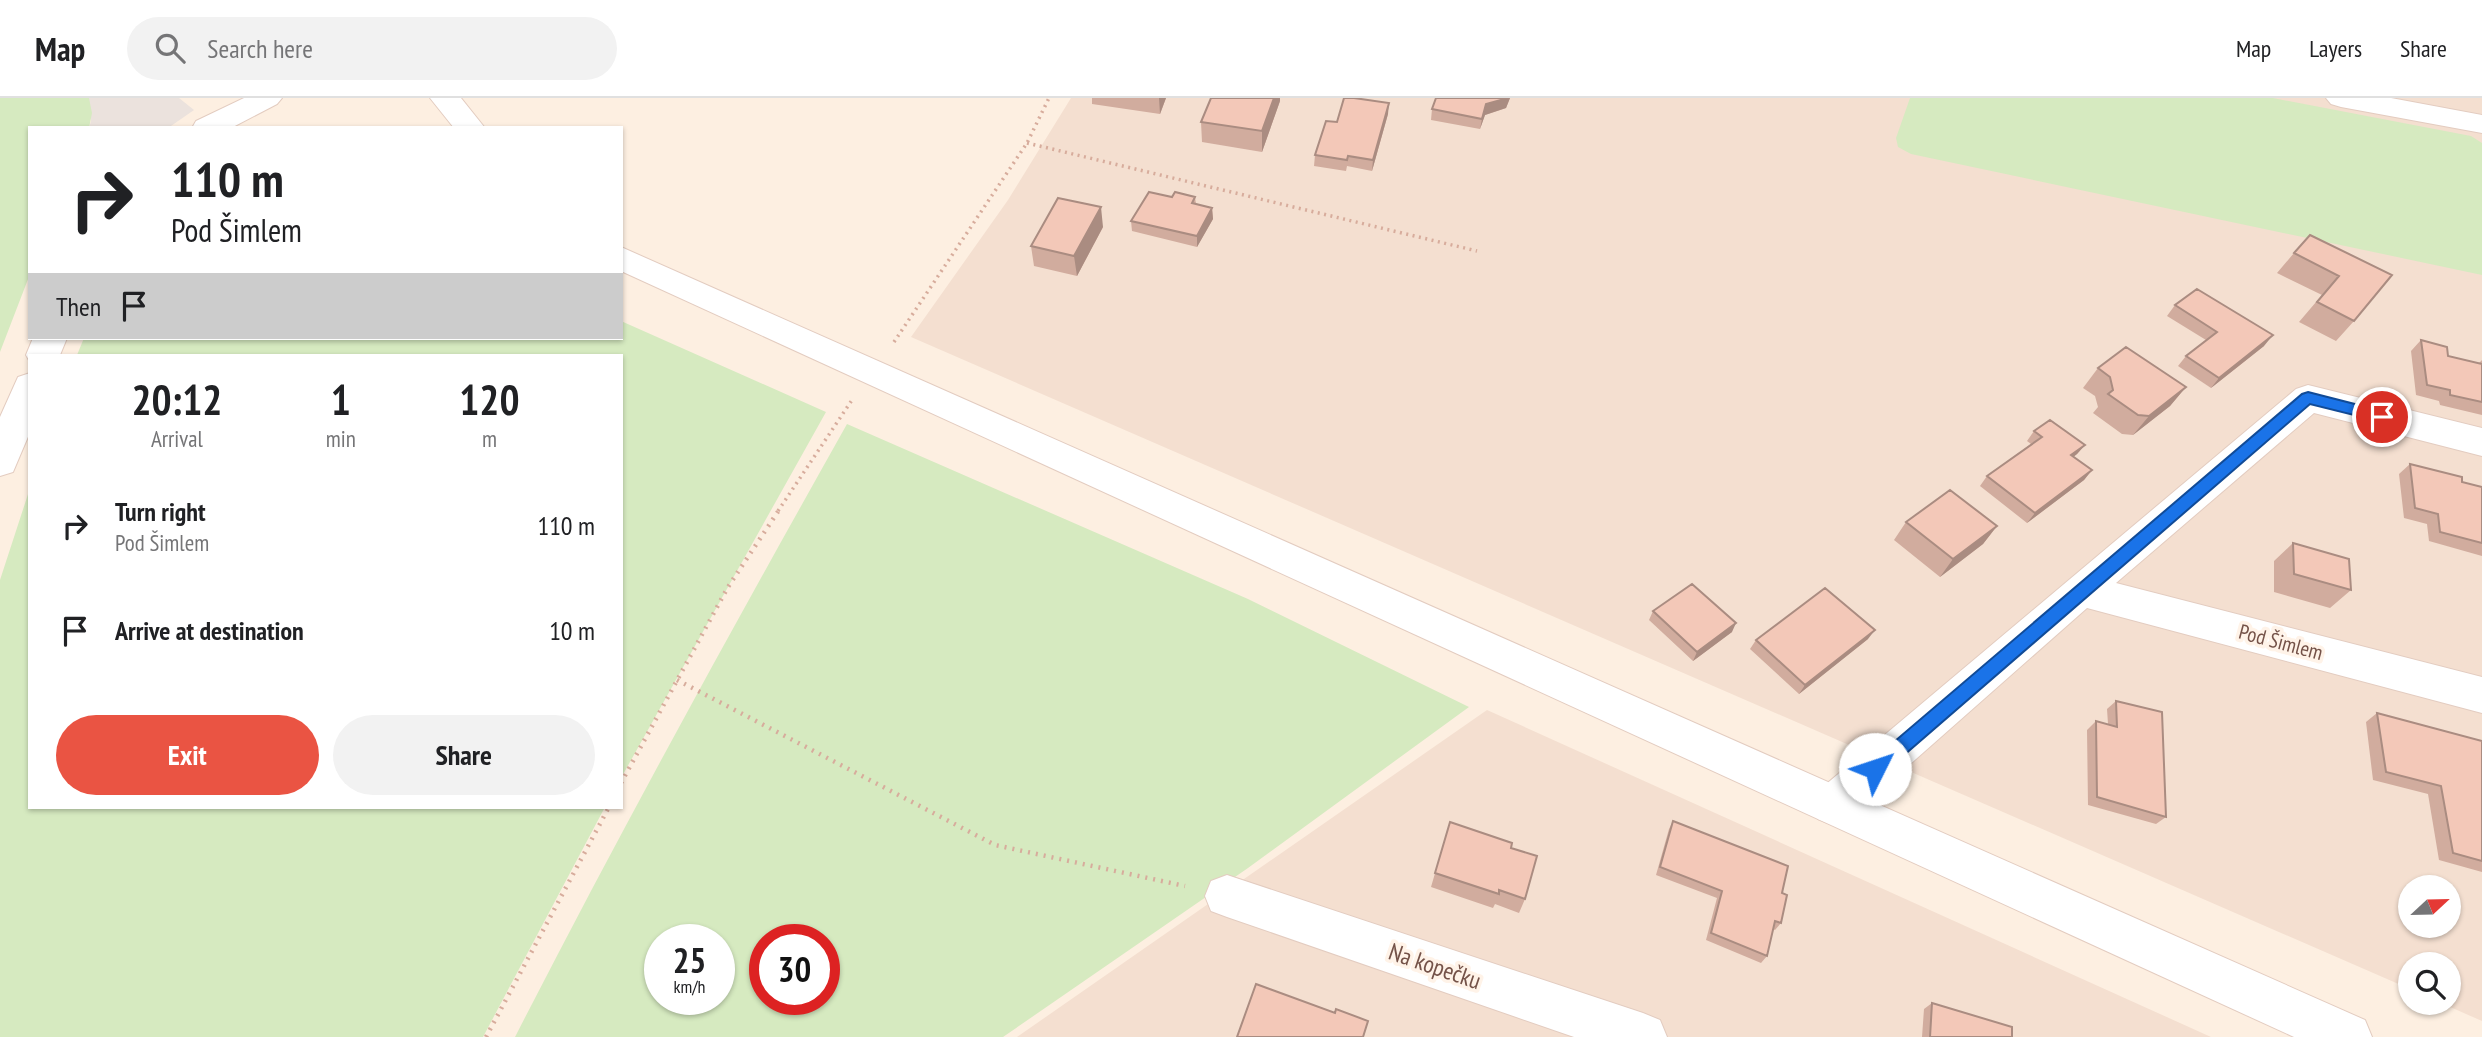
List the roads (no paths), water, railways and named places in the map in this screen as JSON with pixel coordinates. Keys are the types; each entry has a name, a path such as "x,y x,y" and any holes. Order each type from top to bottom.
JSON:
{"street":[{"path":"211,126 267,98"},
{"path":"445,98 468,126"},
{"path":"2341,98 2482,124"},
{"path":"623,259 2348,1037"},
{"path":"0,462 28,391"},
{"path":"1833,805 2308,398 2482,442"},
{"name":"Pod Šimlem","path":"2081,590 2482,695"},
{"name":"Na kopečku","path":"1227,896 1643,1037"}]}
